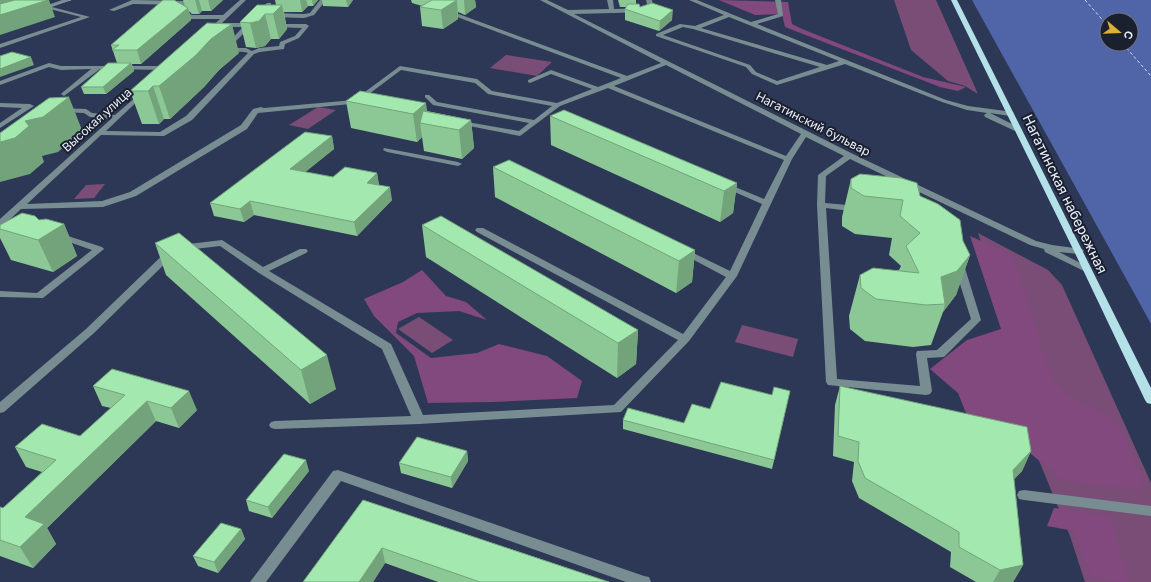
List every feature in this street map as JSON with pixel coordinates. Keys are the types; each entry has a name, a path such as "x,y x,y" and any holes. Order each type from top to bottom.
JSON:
{"main road":[{"name":"Нагатинская набережная","path":"954,0 1079,251 1151,400"}],"street":[{"path":"38,9 68,0"},
{"path":"202,39 243,0"},
{"path":"258,15 304,16 312,14 323,0"},
{"path":"433,0 434,7 626,78"},
{"name":"Нагатинский бульвар","path":"543,0 850,156 1034,244 1051,248 1079,251"},
{"path":"610,0 612,11"},
{"path":"566,12 651,10 649,0"},
{"path":"692,0 944,101 990,116 1018,129"},
{"path":"750,24 781,15 778,0"},
{"path":"112,10 132,2 188,3 179,10 190,17 226,17"},
{"path":"252,53 246,50 220,50 269,4"},
{"path":"0,46 87,17 45,7"},
{"path":"695,28 729,15"},
{"path":"99,133 160,134 190,118 252,53 259,50 282,48 282,43 297,37 306,26 217,25"},
{"path":"826,66 682,25 658,35 748,66 754,73 777,83 826,66 844,62"},
{"path":"453,120 520,134 558,105 666,63"},
{"path":"0,83 50,65 61,68 98,67 170,69"},
{"path":"64,94 98,67"},
{"path":"355,101 400,68 477,81 490,93 558,105"},
{"path":"530,80 551,72 598,89"},
{"name":"Высокая улица","path":"1,221 152,84"},
{"path":"607,86 788,159"},
{"path":"427,96 435,104 536,122"},
{"path":"256,111 355,101 370,104"},
{"path":"0,105 30,106 0,126"},
{"path":"18,207 103,204 133,194 244,127 256,111 267,106"},
{"path":"968,108 1010,114"},
{"path":"49,110 86,111 90,115 116,117"},
{"path":"275,425 419,420 617,409 685,340 732,276 788,159 805,133"},
{"path":"387,150 458,164"},
{"path":"850,156 822,175 821,205 832,382 926,391 921,354 940,354 976,320 955,252"},
{"path":"715,182 766,203"},
{"path":"821,205 865,210"},
{"path":"480,230 685,340"},
{"path":"0,294 39,296 99,249 68,240 56,248"},
{"path":"0,410 90,331 174,248 222,243 262,270 388,347 419,420"},
{"path":"1034,244 1087,269"},
{"path":"676,248 732,276"},
{"path":"262,270 303,251"},
{"path":"257,582 338,475 644,582"},
{"path":"1024,495 1151,511"}],"shaded area":[{"path":"719,0 788,2 792,24 802,29 923,77 966,87 958,91 940,87 785,27 782,14 755,15"},
{"path":"894,0 936,0 978,94 965,86 948,81 911,50"},
{"path":"506,55 552,62 537,76 490,68"},
{"path":"318,107 336,110 308,129 289,125"},
{"path":"105,184 94,198 74,199 86,185"},
{"path":"978,233 1048,270 1062,285 1151,483 1151,582 1085,582 1070,536 1012,395 1024,370"},
{"path":"970,236 1013,255 1052,380 1069,397 1112,418 1123,432 1145,483 1137,490 1062,480 1018,443 973,431 958,393 930,369 967,340 1001,329"},
{"path":"422,270 446,296 466,302 487,320 459,311 417,313 398,322 396,333 431,358 477,353 499,344 547,356 582,381 577,398 428,403 414,356 374,316 364,299 403,282"},
{"path":"419,317 453,340 432,353 398,329"},
{"path":"742,325 798,339 793,357 735,342"},
{"path":"1054,508 1109,515 1130,582 1118,582 1091,577 1074,531 1047,526"}],"water":[{"path":"972,0 1151,0 1151,324"}],"building":[{"path":"15,0 48,0 0,15 0,4"},
{"path":"163,0 174,0 188,8 137,50 112,50 119,45 111,45"},
{"path":"432,0 457,0 441,10 420,7"},
{"path":"652,3 673,10 660,21 625,9 628,4 639,4 640,7"},
{"path":"257,5 282,5 273,14 265,14 259,21 250,23 240,22"},
{"path":"207,23 232,24 211,39 195,56 159,86 153,86 148,91 130,91"},
{"path":"12,52 31,57 0,69 0,56"},
{"path":"108,63 131,63 103,87 81,87"},
{"path":"360,91 426,103 413,114 346,101"},
{"path":"69,97 43,117 25,121 29,126 15,138 0,142 0,133 49,98"},
{"path":"564,110 737,183 724,191 550,116"},
{"path":"423,111 471,120 459,130 420,123"},
{"path":"305,132 332,136 290,169 333,177 345,167 377,173 367,183 390,187 354,222 250,201 240,209 210,203"},
{"path":"509,160 695,250 679,261 493,167"},
{"path":"860,174 901,178 917,183 920,196 938,204 960,220 963,241 970,255 957,271 941,277 945,304 926,305 876,299 861,288 860,275 873,268 919,273 906,246 920,233 900,216 903,200 864,196 851,188 851,179"},
{"path":"22,213 35,216 39,220 46,219 64,224 38,240 0,229 0,225"},
{"path":"441,216 638,330 618,343 422,225"},
{"path":"179,233 327,355 301,370 155,243"},
{"path":"112,369 189,391 171,408 147,401 25,517 44,524 20,547 0,540 0,507 3,508 56,460 15,447 42,424 80,436 125,395 93,386"},
{"path":"721,382 772,395 774,387 790,391 774,460 623,420 628,408 684,423 692,404 710,409"},
{"path":"840,386 1027,427 1031,451 1013,470 1023,565 1000,570 959,547 959,532 865,478 858,461 859,442 838,436"},
{"path":"417,437 467,451 451,477 399,463"},
{"path":"284,454 306,460 268,507 246,500"},
{"path":"363,500 609,582 480,582 382,548 359,582 303,582"},
{"path":"221,523 241,529 214,562 193,556"}],"ferry route":[{"path":"1085,0 1099,16"},
{"path":"1130,52 1151,76"}],"tram line":[{"path":"40,9 71,0"}]}
